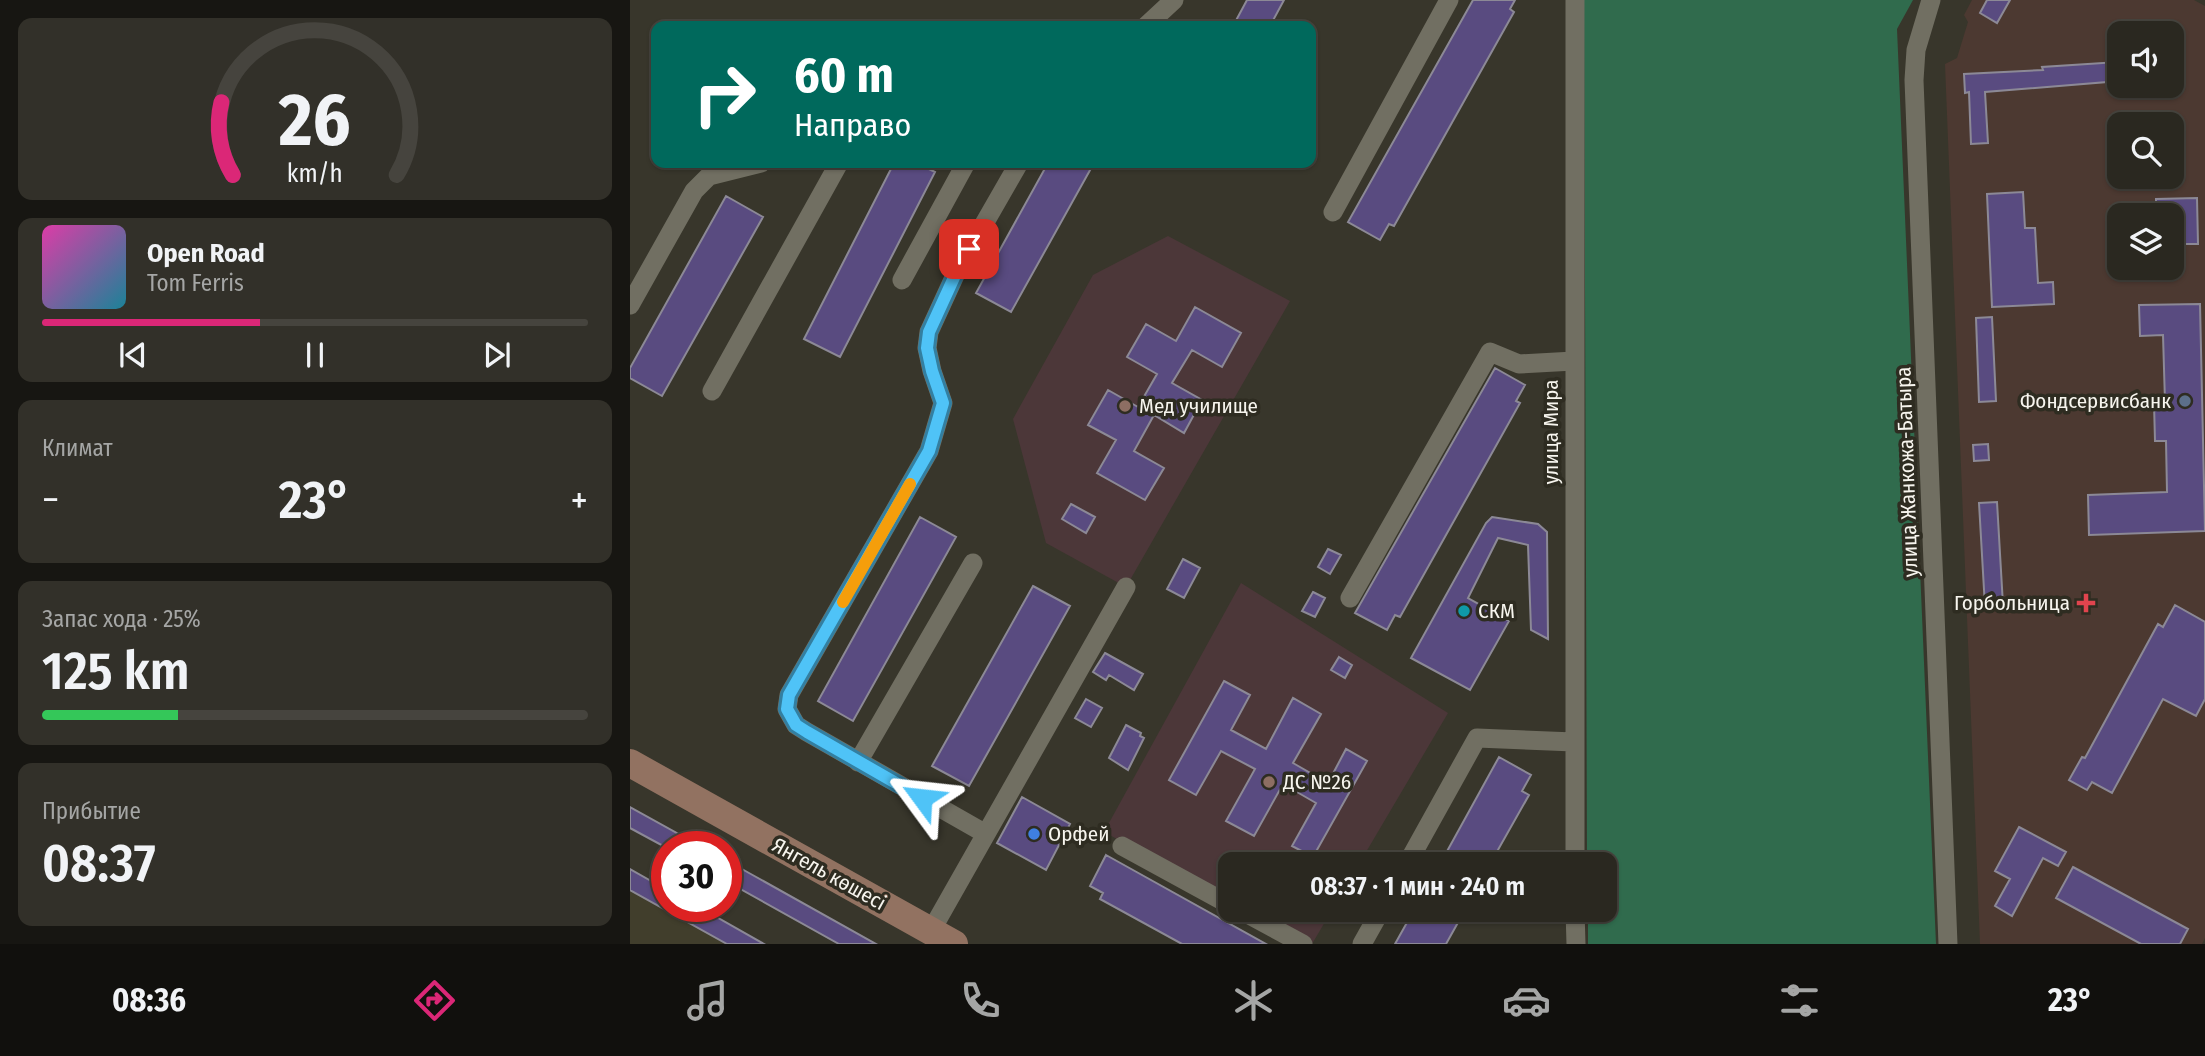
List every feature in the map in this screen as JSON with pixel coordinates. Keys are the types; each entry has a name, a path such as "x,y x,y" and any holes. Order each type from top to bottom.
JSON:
{"street":[{"path":"1151,21 1174,0"},
{"path":"1333,212 1449,0"},
{"name":"улица Мира","path":"1575,0 1575,852"},
{"name":"улица Жанкожа-Батыра","path":"1931,0 1916,50 1914,80 1948,944"},
{"path":"630,305 694,191 709,176 741,168"},
{"path":"712,391 836,168"},
{"path":"902,280 963,168"},
{"path":"986,834 796,725 787,709 789,695 929,451 943,403 927,348 929,332 957,271 1016,168"},
{"path":"1350,598 1490,352 1519,364 1574,361"},
{"path":"858,762 973,563"},
{"path":"943,938 986,834 1126,587"},
{"path":"1414,852 1478,738 1574,742"},
{"name":"Янгель көшесі","path":"630,763 943,938"},
{"path":"1122,846 1218,898"},
{"path":"1262,922 1303,944"},
{"path":"1362,944 1374,922"},
{"path":"1575,922 1576,944"}],"shaded area":[{"name":"Горбольница","path":"1972,0 2194,0 2205,6 2205,938 2202,944 1980,944 1945,64 1957,58 1968,22 1964,15"},
{"name":"Мед училище","path":"1168,236 1290,301 1126,587 1046,543 1013,419 1093,275"},
{"name":"ДС №26","path":"1241,583 1448,713 1366,852 1218,852 1218,894 1104,832"},
{"path":"630,875 651,893 651,922 707,922 761,944 630,944"},
{"path":"1271,922 1325,922 1312,944"}],"green space":[{"path":"1584,0 1913,0 1897,29 1936,944 1588,944 1588,922 1617,922 1617,852 1587,852"}],"building":[{"path":"1247,0 1284,0 1273,21 1236,21"},
{"path":"1473,0 1515,0 1510,9 1514,12 1394,226 1389,224 1380,240 1348,222"},
{"path":"1987,0 2010,0 1997,23 1980,13"},
{"path":"2107,63 2107,82 1985,92 1988,143 1971,144 1969,92 1965,93 1964,74 2043,70 2042,67"},
{"path":"891,168 927,168 935,172 840,357 804,339"},
{"path":"1045,168 1091,168 1011,312 976,293"},
{"path":"2023,192 2025,228 2035,228 2038,283 2053,282 2054,304 1992,307 1987,194"},
{"path":"726,196 763,217 662,396 630,378 630,368"},
{"path":"2197,198 2198,244 2184,244 2184,203 2156,203 2156,199"},
{"path":"2200,304 2205,531 2089,535 2088,495 2167,492 2166,441 2155,441 2154,403 2165,402 2163,335 2140,336 2139,305"},
{"path":"1195,307 1241,333 1222,367 1192,350 1172,383 1202,400 1184,433 1154,415 1134,451 1164,468 1145,500 1097,473 1116,440 1088,425 1108,390 1138,407 1157,374 1127,357 1146,324 1176,341"},
{"path":"1992,317 1996,401 1979,402 1976,318"},
{"path":"1495,368 1525,385 1516,401 1520,403 1400,617 1395,615 1387,630 1355,613"},
{"path":"1988,444 1989,460 1974,461 1973,445"},
{"path":"1997,502 2003,605 1985,607 1979,503"},
{"path":"1071,504 1095,517 1086,533 1062,519"},
{"path":"920,517 956,537 853,721 818,701"},
{"name":"СКМ","path":"1492,517 1538,524 1547,532 1548,639 1531,630 1528,545 1498,538 1468,598 1509,621 1470,690 1411,658 1486,523"},
{"path":"1328,549 1341,555 1330,574 1318,567"},
{"path":"1183,559 1200,568 1184,598 1167,589"},
{"path":"1033,586 1070,606 969,786 932,766"},
{"path":"1313,592 1325,598 1315,617 1302,611"},
{"path":"2175,605 2205,622 2205,699 2196,716 2163,699 2112,793 2092,782 2087,790 2069,780 2082,757 2085,758 2158,624 2163,627"},
{"path":"1105,653 1143,674 1134,690 1109,675 1106,680 1093,672"},
{"path":"1339,657 1352,665 1345,678 1331,670"},
{"path":"1224,681 1250,695 1231,730 1266,749 1293,698 1321,714 1293,763 1328,783 1346,749 1367,761 1316,852 1303,852 1292,846 1316,803 1283,784 1254,836 1226,821 1255,769 1221,751 1196,795 1169,780"},
{"path":"1086,699 1102,708 1091,727 1075,718"},
{"path":"1126,725 1141,733 1140,736 1144,738 1128,770 1109,758"},
{"path":"1499,757 1531,775 1522,791 1529,795 1497,852 1447,852"},
{"name":"Орфей","path":"1022,797 1070,824 1046,870 997,843"},
{"path":"630,807 673,831 651,831 651,839 630,828"},
{"path":"2019,827 2066,852 2058,866 2043,858 2012,916 1995,906 2010,879 1995,871"},
{"path":"1106,855 1218,917 1218,922 1226,922 1266,944 1182,944 1100,899 1103,893 1090,886"},
{"path":"2073,867 2188,929 2180,944 2141,944 2056,898"},
{"path":"630,869 651,881 651,902 630,890"},
{"path":"742,869 876,944 839,944 742,890"},
{"path":"687,922 725,922 764,944 727,944"},
{"path":"1407,922 1458,922 1446,944 1395,944"}],"slow traffic":[{"path":"843,602 910,484"}],"place":[{"name":"Фондсервисбанк","path":"2185,401"},
{"name":"Мед училище","path":"1125,406"},
{"name":"Горбольница","path":"2086,603"},
{"name":"СКМ","path":"1464,611"},
{"name":"ДС №26","path":"1269,782"},
{"name":"Орфей","path":"1034,834"}],"route":[{"path":"922,798 796,725 787,709 789,695 929,451 943,403 927,348 929,332 969,249"}]}
